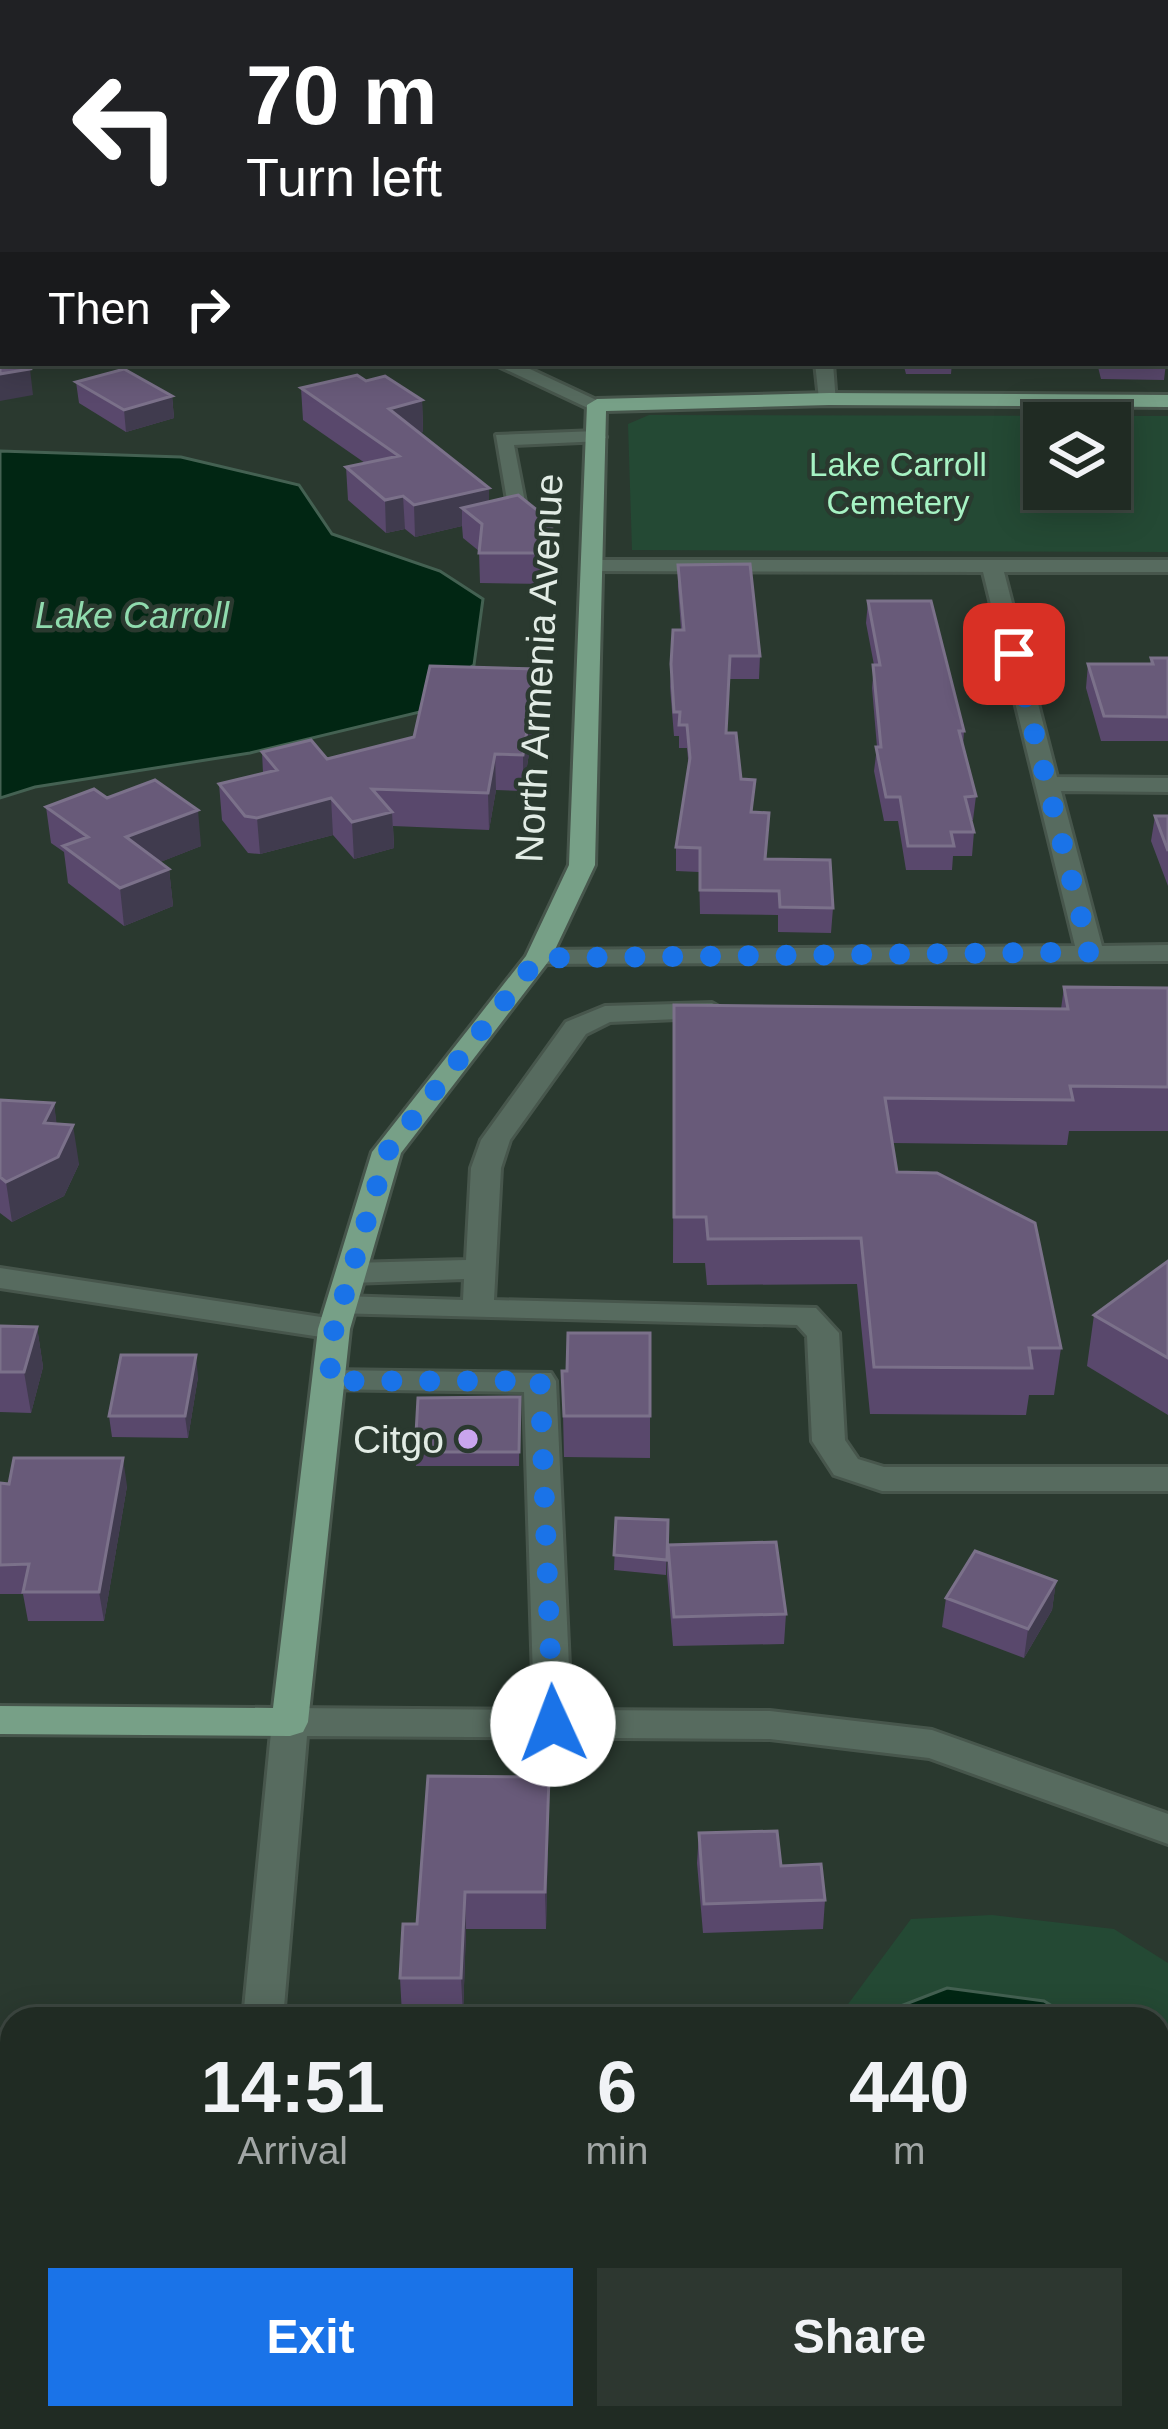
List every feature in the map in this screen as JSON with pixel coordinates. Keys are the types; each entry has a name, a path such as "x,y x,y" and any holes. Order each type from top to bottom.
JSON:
{"main road":[{"path":"597,405 829,399 1168,401"},
{"name":"North Armenia Avenue","path":"290,1722 338,1318 387,1152 538,958 582,866 597,405"},
{"path":"0,1720 290,1722"}],"street":[{"path":"508,366 597,405"},
{"path":"824,366 829,399"},
{"path":"515,502 503,439 596,437"},
{"path":"593,566 1168,566"},
{"path":"992,567 1090,952"},
{"path":"1047,784 1168,785"},
{"path":"538,958 1168,952"},
{"path":"478,1310 486,1168 496,1139 576,1028 605,1014 635,1010 751,1011"},
{"path":"351,1273 478,1269"},
{"path":"0,1278 338,1318 478,1310 805,1315 823,1333 829,1441 846,1467 882,1479 1168,1479"},
{"path":"329,1381 540,1381 553,1724"},
{"path":"263,2007 290,1722 770,1725 932,1744 1168,1829"}],"green space":[{"name":"Lake Carroll Cemetery","path":"649,415 1023,416 1023,510 1131,510 1131,416 1168,416 1168,552 632,550 628,424"},
{"path":"992,1915 1114,1929 1168,1963 1168,2007 846,2007 911,1919"}],"water":[{"name":"Lake Carroll","path":"0,451 181,457 299,485 332,534 440,571 483,599 474,665 420,712 250,753 35,787 0,798"},
{"path":"947,1988 1044,2001 1054,2007 898,2007"}],"building":[{"path":"0,366 30,369 0,374"},
{"path":"124,369 172,396 124,410 76,382"},
{"path":"357,375 366,381 385,376 422,400 389,409 489,488 414,505 403,496 385,500 346,467 399,456 301,388"},
{"path":"518,495 552,522 551,553 479,553 482,524 462,508"},
{"path":"750,564 760,656 730,656 726,733 736,733 741,779 755,780 751,812 769,813 765,859 830,860 833,908 780,907 779,891 700,890 700,848 676,847 690,758 687,725 679,725 680,712 674,712 671,664 673,630 684,630 678,565"},
{"path":"868,601 931,601 976,796 965,797 974,832 951,832 954,846 908,846 900,797 886,797 876,747 881,747 873,665 880,665"},
{"path":"1151,658 1168,658 1168,717 1104,716 1088,664 1153,664"},
{"path":"430,666 537,669 523,755 495,754 488,793 372,789 392,812 352,822 331,798 257,818 245,816 219,784 277,770 262,752 311,740 327,759 414,737"},
{"path":"155,780 198,810 126,837 169,869 120,888 63,846 88,837 46,807 94,789 107,798"},
{"path":"1155,816 1168,816 1168,851"},
{"path":"1064,987 1168,988 1168,1087 1070,1086 1073,1100 885,1098 897,1172 937,1173 1035,1223 1061,1348 1029,1348 1032,1368 874,1367 861,1238 708,1239 706,1217 674,1217 674,1005 1068,1009"},
{"path":"0,1100 54,1103 44,1123 73,1125 58,1157 6,1182 0,1177"},
{"path":"1168,1261 1168,1358 1094,1315"},
{"path":"0,1326 37,1327 24,1372 0,1372"},
{"path":"568,1333 650,1333 650,1416 564,1416 562,1371 567,1371"},
{"path":"121,1355 196,1355 185,1416 109,1416"},
{"name":"Citgo","path":"520,1397 519,1452 415,1452 418,1398"},
{"path":"14,1458 123,1458 99,1592 23,1592 29,1564 0,1565 0,1483 9,1484"},
{"path":"616,1518 668,1520 667,1560 614,1555"},
{"path":"776,1542 786,1614 674,1617 668,1545"},
{"path":"975,1551 1056,1581 1028,1629 946,1598"},
{"path":"428,1776 549,1777 545,1892 465,1892 461,1978 400,1978 403,1924 417,1924"},
{"path":"777,1831 781,1866 821,1864 825,1900 704,1904 699,1833"}],"place":[{"name":"Citgo","path":"468,1439"}],"route":[{"path":"553,1724 540,1381 329,1381 334,1329 387,1152 538,958 1090,952 1014,654"}]}
